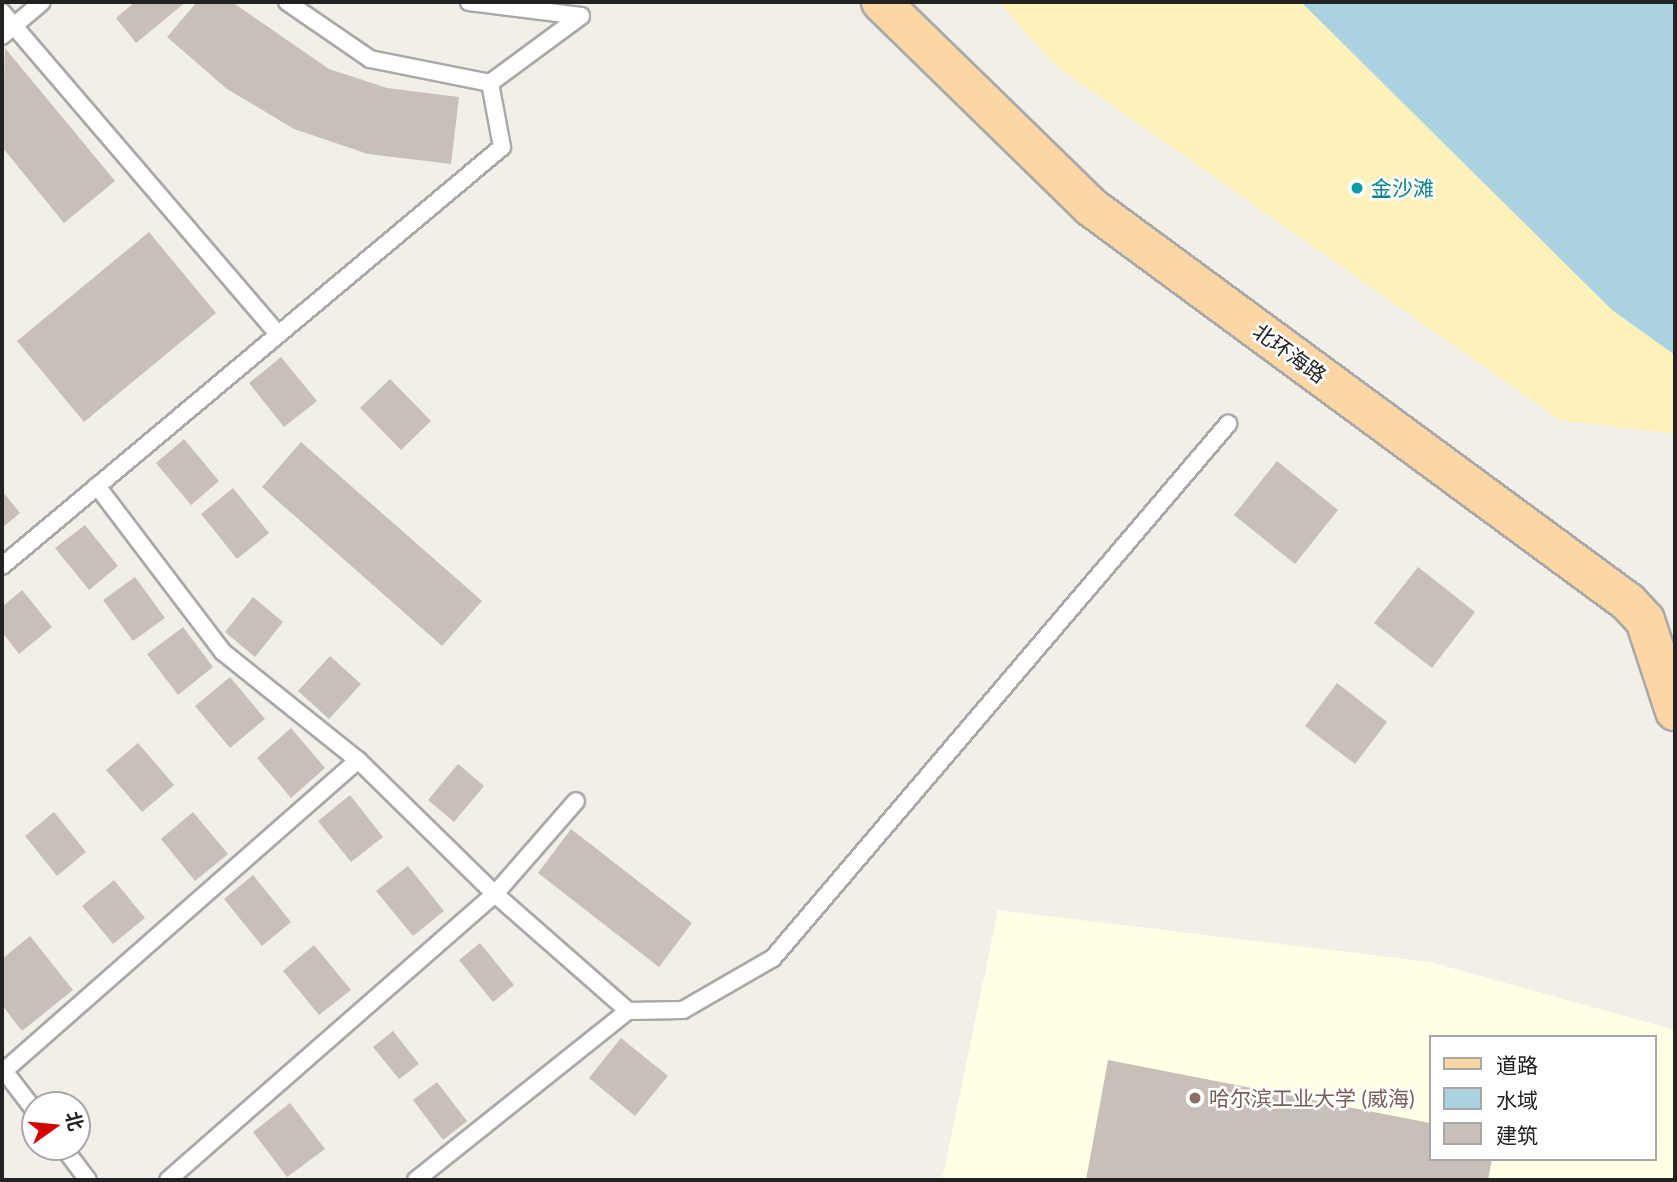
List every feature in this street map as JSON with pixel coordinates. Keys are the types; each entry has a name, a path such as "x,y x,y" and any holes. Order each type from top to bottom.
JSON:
{"main road":[{"name":"北环海路","path":"881,2 1091,207 1628,602 1645,620 1675,710"}],"lane":[{"path":"8,31 42,2"},
{"path":"287,2 370,59 490,83 581,16 469,2"},
{"path":"2,12 8,31 278,334"},
{"path":"2,566 502,147 490,83"},
{"path":"416,1180 628,1011 683,1010 773,958 1228,424"},
{"path":"97,486 223,652 358,760 495,894 628,1011"},
{"path":"21,1093 3,1069 358,760"},
{"path":"168,1180 495,894 576,801"},
{"path":"74,1161 88,1180"}],"shaded area":[{"name":"哈尔滨工业大学 (威海)","path":"998,910 1430,962 1675,1030 1675,1180 942,1180"}],"sand":[{"name":"金沙滩","path":"999,2 1301,2 1612,310 1675,355 1675,434 1560,420 1055,65"}],"water":[{"path":"1301,2 1675,2 1675,355 1612,310"}],"building":[{"path":"135,2 186,2 136,43 116,18"},
{"path":"197,2 232,2 329,69 387,88 459,97 451,164 368,154 294,129 227,89 167,37"},
{"path":"5,48 115,181 64,223 2,147"},
{"path":"149,232 216,313 84,422 17,341"},
{"path":"281,357 317,401 284,427 249,383"},
{"path":"390,379 431,421 401,450 360,408"},
{"path":"184,439 219,481 191,505 156,463"},
{"path":"301,442 482,601 442,646 262,487"},
{"path":"1277,461 1338,510 1295,564 1234,515"},
{"path":"233,488 269,533 237,559 201,514"},
{"path":"2,491 20,513 2,528"},
{"path":"85,525 118,566 89,590 55,548"},
{"path":"1418,567 1475,612 1432,668 1374,623"},
{"path":"135,577 165,618 133,641 103,600"},
{"path":"22,590 52,627 19,654 2,632 2,607"},
{"path":"253,597 283,622 255,657 225,632"},
{"path":"183,627 213,667 178,695 147,654"},
{"path":"330,656 361,684 329,719 298,691"},
{"path":"230,677 265,719 230,748 195,706"},
{"path":"1337,683 1387,722 1355,764 1305,726"},
{"path":"291,728 325,768 291,798 257,758"},
{"path":"138,743 174,785 142,812 106,770"},
{"path":"458,764 484,786 454,822 428,800"},
{"path":"350,795 383,837 351,862 318,821"},
{"path":"54,812 86,852 57,876 25,836"},
{"path":"193,812 228,854 195,881 161,839"},
{"path":"571,829 692,923 659,967 538,873"},
{"path":"408,866 444,911 413,936 376,891"},
{"path":"253,875 291,922 262,946 224,899"},
{"path":"114,880 145,918 113,944 82,906"},
{"path":"30,936 73,990 22,1031 2,1005 2,959"},
{"path":"480,943 514,985 493,1002 459,960"},
{"path":"314,945 351,990 319,1015 283,971"},
{"path":"393,1031 419,1064 399,1079 373,1047"},
{"path":"621,1038 668,1076 635,1116 589,1078"},
{"path":"1108,1060 1428,1123 1428,1161 1492,1161 1488,1180 1086,1180"},
{"path":"437,1082 467,1121 443,1140 413,1100"},
{"path":"290,1103 325,1149 287,1177 253,1132"}],"place":[{"name":"金沙滩","path":"1357,188"},
{"name":"哈尔滨工业大学 (威海)","path":"1195,1098"}]}
